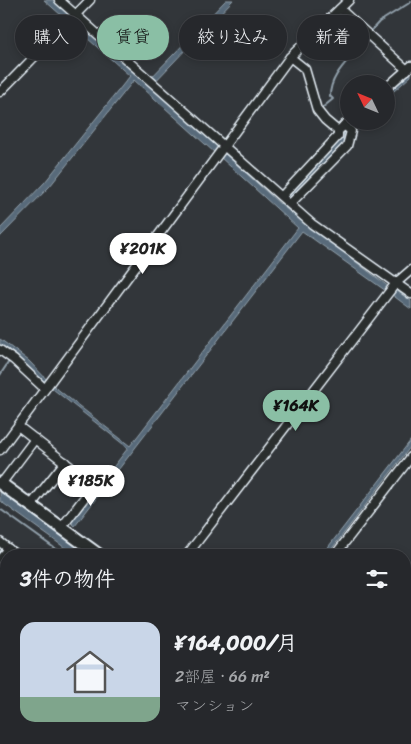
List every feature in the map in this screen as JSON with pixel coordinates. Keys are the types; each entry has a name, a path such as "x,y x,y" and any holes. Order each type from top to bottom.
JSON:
{"main road":[{"path":"1,483 91,549"}],"street":[{"path":"59,0 152,81 221,150 282,196 312,224 394,284 411,294"},
{"path":"0,92 90,0"},
{"path":"0,450 290,57 349,0"},
{"path":"340,9 409,68 395,80"},
{"path":"290,57 305,69 317,110 325,120 340,125"},
{"path":"282,196 342,130"},
{"path":"290,204 347,146 351,131 350,130"},
{"path":"192,549 394,284 411,270"},
{"path":"0,350 47,385"},
{"path":"18,426 94,485"},
{"path":"1,483 35,439"},
{"path":"339,549 411,457"},
{"path":"31,505 65,462"},
{"path":"62,527 103,473"},
{"path":"0,542 9,549"}],"water":[{"path":"44,0 53,0 70,15 61,15"},
{"path":"226,0 233,0 219,15 212,15"},
{"path":"87,30 97,39 97,47 87,38"},
{"path":"179,49 179,57 150,87 219,148 215,153 134,80 50,186 0,237 0,229 45,182 130,76 112,60 120,60 146,83"},
{"path":"411,70 411,76 395,90 395,84"},
{"path":"346,130 350,130 343,146 290,198 287,196 339,141"},
{"path":"223,152 280,204 282,202 286,206 285,208 389,287 386,291 302,231 75,526 71,522 128,448 49,386 18,357 0,344 0,339 29,361 51,384 130,446 298,228 220,157"},
{"path":"394,289 411,301 411,309 391,294"},
{"path":"411,440 411,446 332,549 327,549"},
{"path":"0,492 80,549 67,549 0,501"}],"waterway":[{"path":"369,33 379,22 411,2"},
{"path":"321,112 322,108 333,99 330,96 334,79 348,60"},
{"path":"325,115 336,124"},
{"path":"0,375 10,360"},
{"path":"0,509 56,549"}]}
